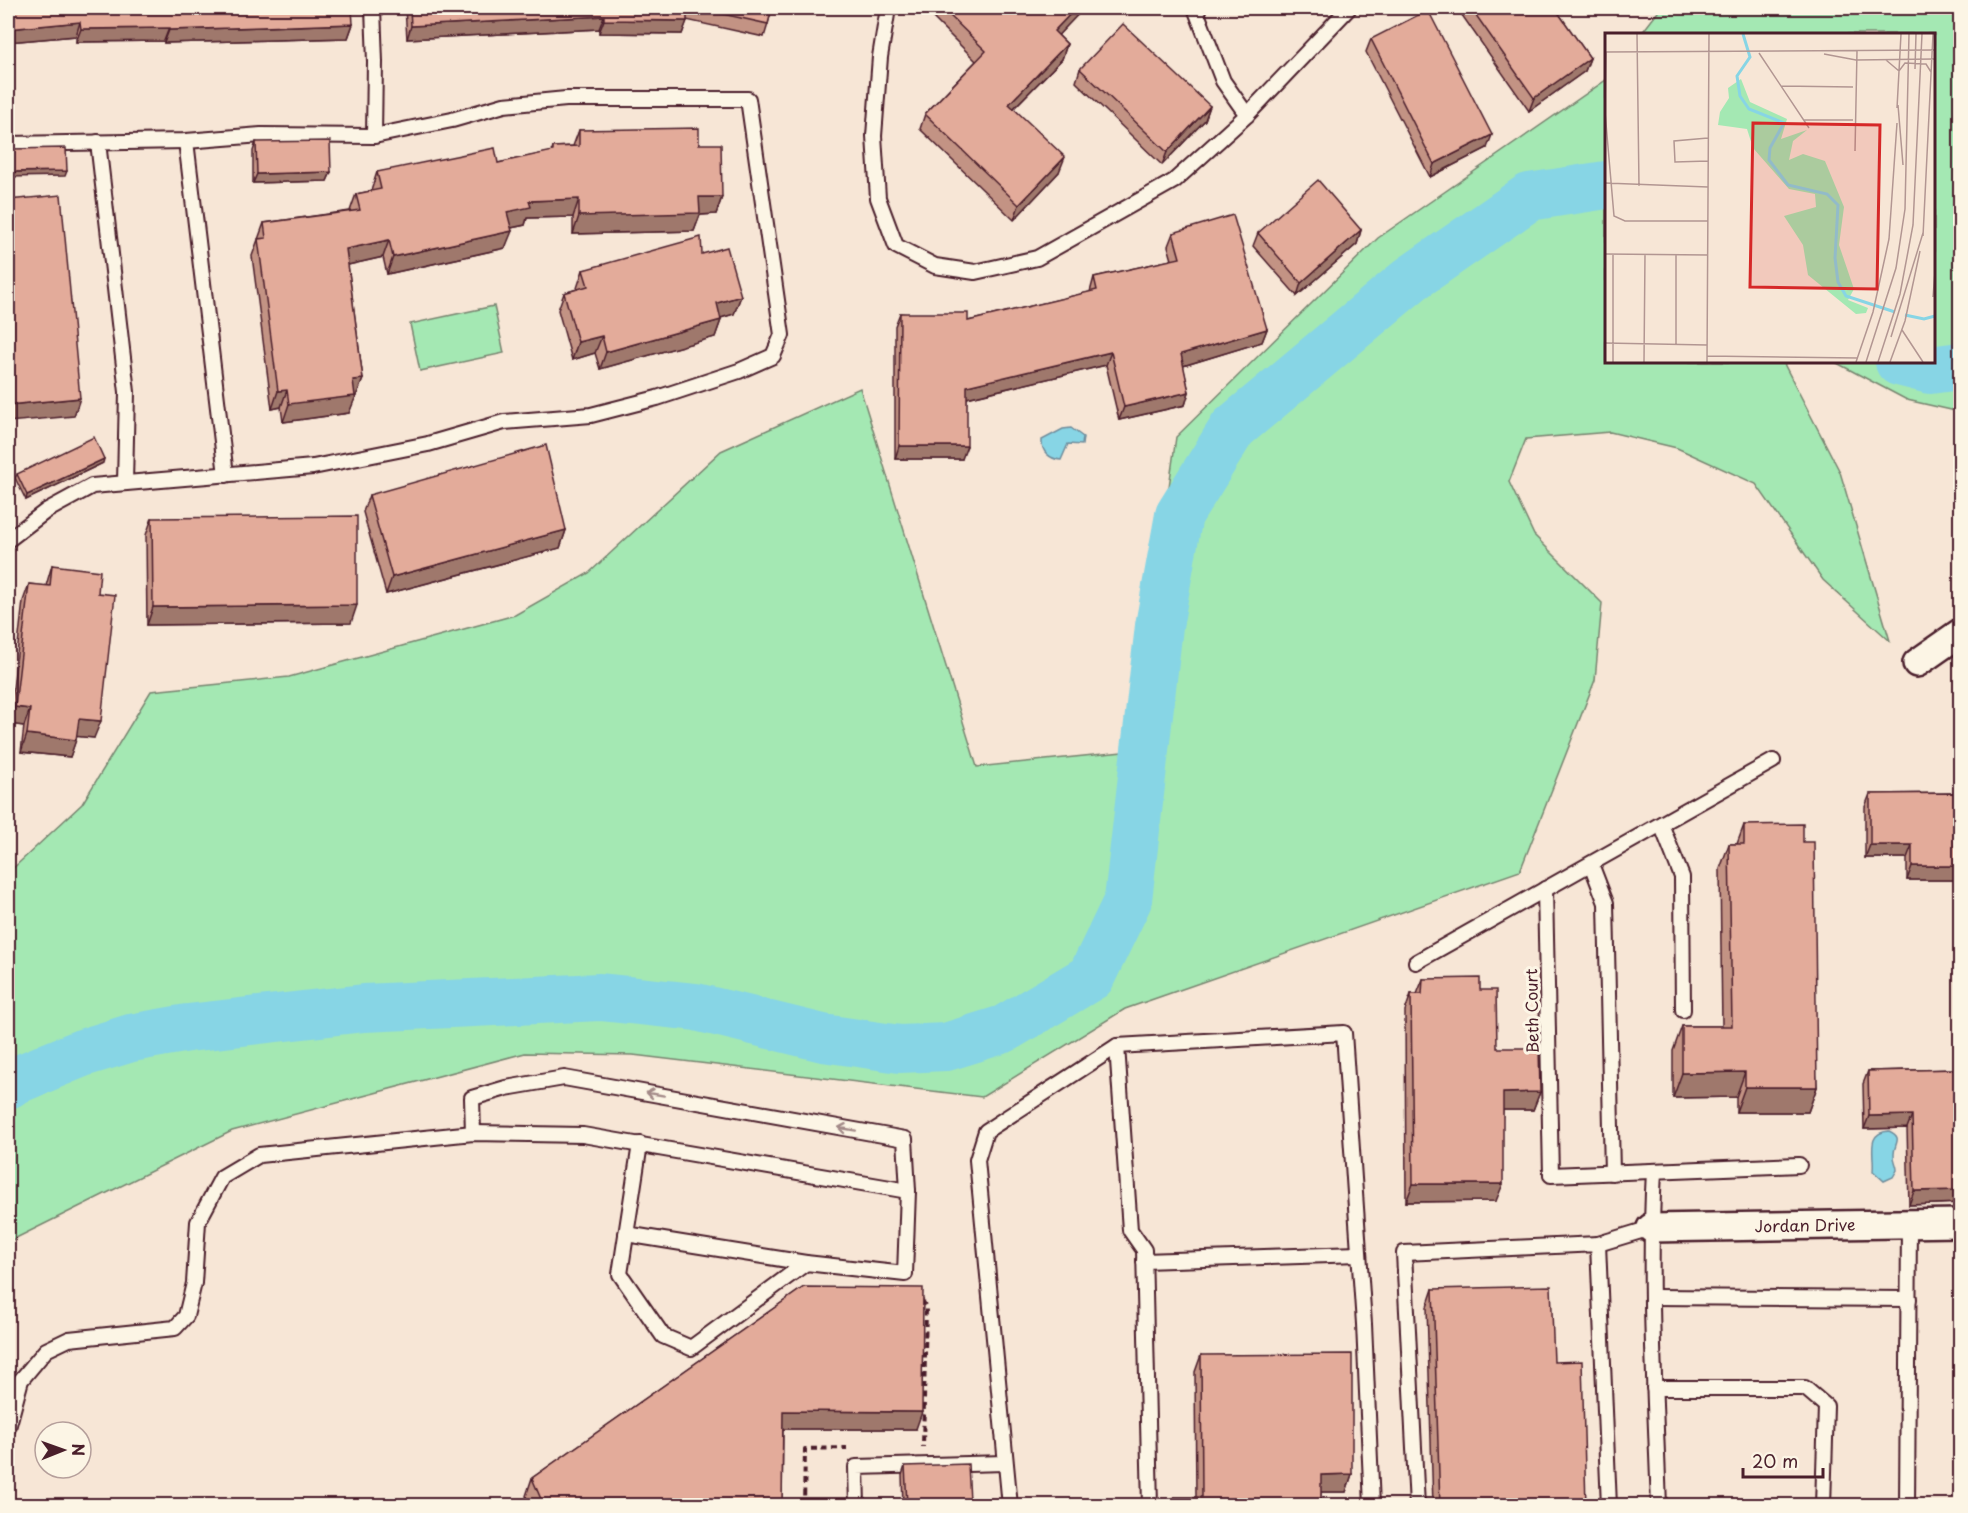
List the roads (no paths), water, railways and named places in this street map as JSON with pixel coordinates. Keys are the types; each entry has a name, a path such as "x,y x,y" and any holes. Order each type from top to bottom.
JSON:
{"street":[{"path":"1917,663 1960,633"},
{"name":"Jordan Drive","path":"1651,1228 1960,1223"}],"lane":[{"path":"373,8 374,136"},
{"path":"888,8 880,57 874,136 878,198 896,246 935,266 975,272 1037,258 1174,181 1247,114 1349,8"},
{"path":"1195,8 1223,81 1247,114"},
{"path":"8,144 186,141 261,135 374,136 452,120 504,105 566,99 748,99 782,335 773,356 748,367 657,398 591,415 504,422 428,444 313,467 92,486 46,511 8,540"},
{"path":"186,141 226,475"},
{"path":"99,142 126,392 125,483"},
{"path":"1416,962 1773,761"},
{"path":"1661,824 1682,877 1683,1010"},
{"path":"1591,864 1606,903 1612,1173 1799,1165"},
{"name":"Beth Court","path":"1545,889 1551,1175 1612,1173"},
{"path":"1010,1506 977,1160 987,1131 1117,1046 1344,1033 1359,1254 1372,1506"},
{"path":"1117,1046 1130,1230 1144,1250 1150,1506"},
{"path":"473,1133 472,1098 506,1088 564,1078 905,1139 908,1191 905,1274 806,1263 626,1234"},
{"path":"8,1428 21,1380 46,1350 69,1339 175,1328 186,1316 194,1283 198,1222 222,1177 259,1155 473,1133 582,1135 908,1191"},
{"path":"640,1144 620,1274 663,1336 691,1348 806,1263"},
{"path":"1654,1171 1651,1228 1652,1298 1659,1506"},
{"path":"1907,1506 1909,1224"},
{"path":"1417,1506 1404,1253 1598,1244 1651,1228"},
{"path":"1598,1244 1609,1506"},
{"path":"1144,1261 1359,1254"},
{"path":"1652,1298 1909,1299"},
{"path":"1654,1388 1805,1388 1826,1406 1823,1506"},
{"path":"857,1506 856,1467 1005,1463"}],"water":[{"path":"1071,428 1083,437 1082,445 1068,444 1061,460 1047,454 1042,440 1063,429"},
{"path":"1889,1131 1897,1138 1894,1156 1897,1170 1893,1177 1884,1181 1873,1171 1873,1145 1877,1136"}],"waterway":[{"path":"8,1085 82,1053 131,1038 188,1028 364,1008 600,997 696,1007 823,1038 900,1049 946,1047 1004,1029 1091,977 1128,900 1159,626 1179,515 1233,428 1411,279 1529,197 1605,185"},
{"path":"1903,363 1930,370 1960,366"}]}
